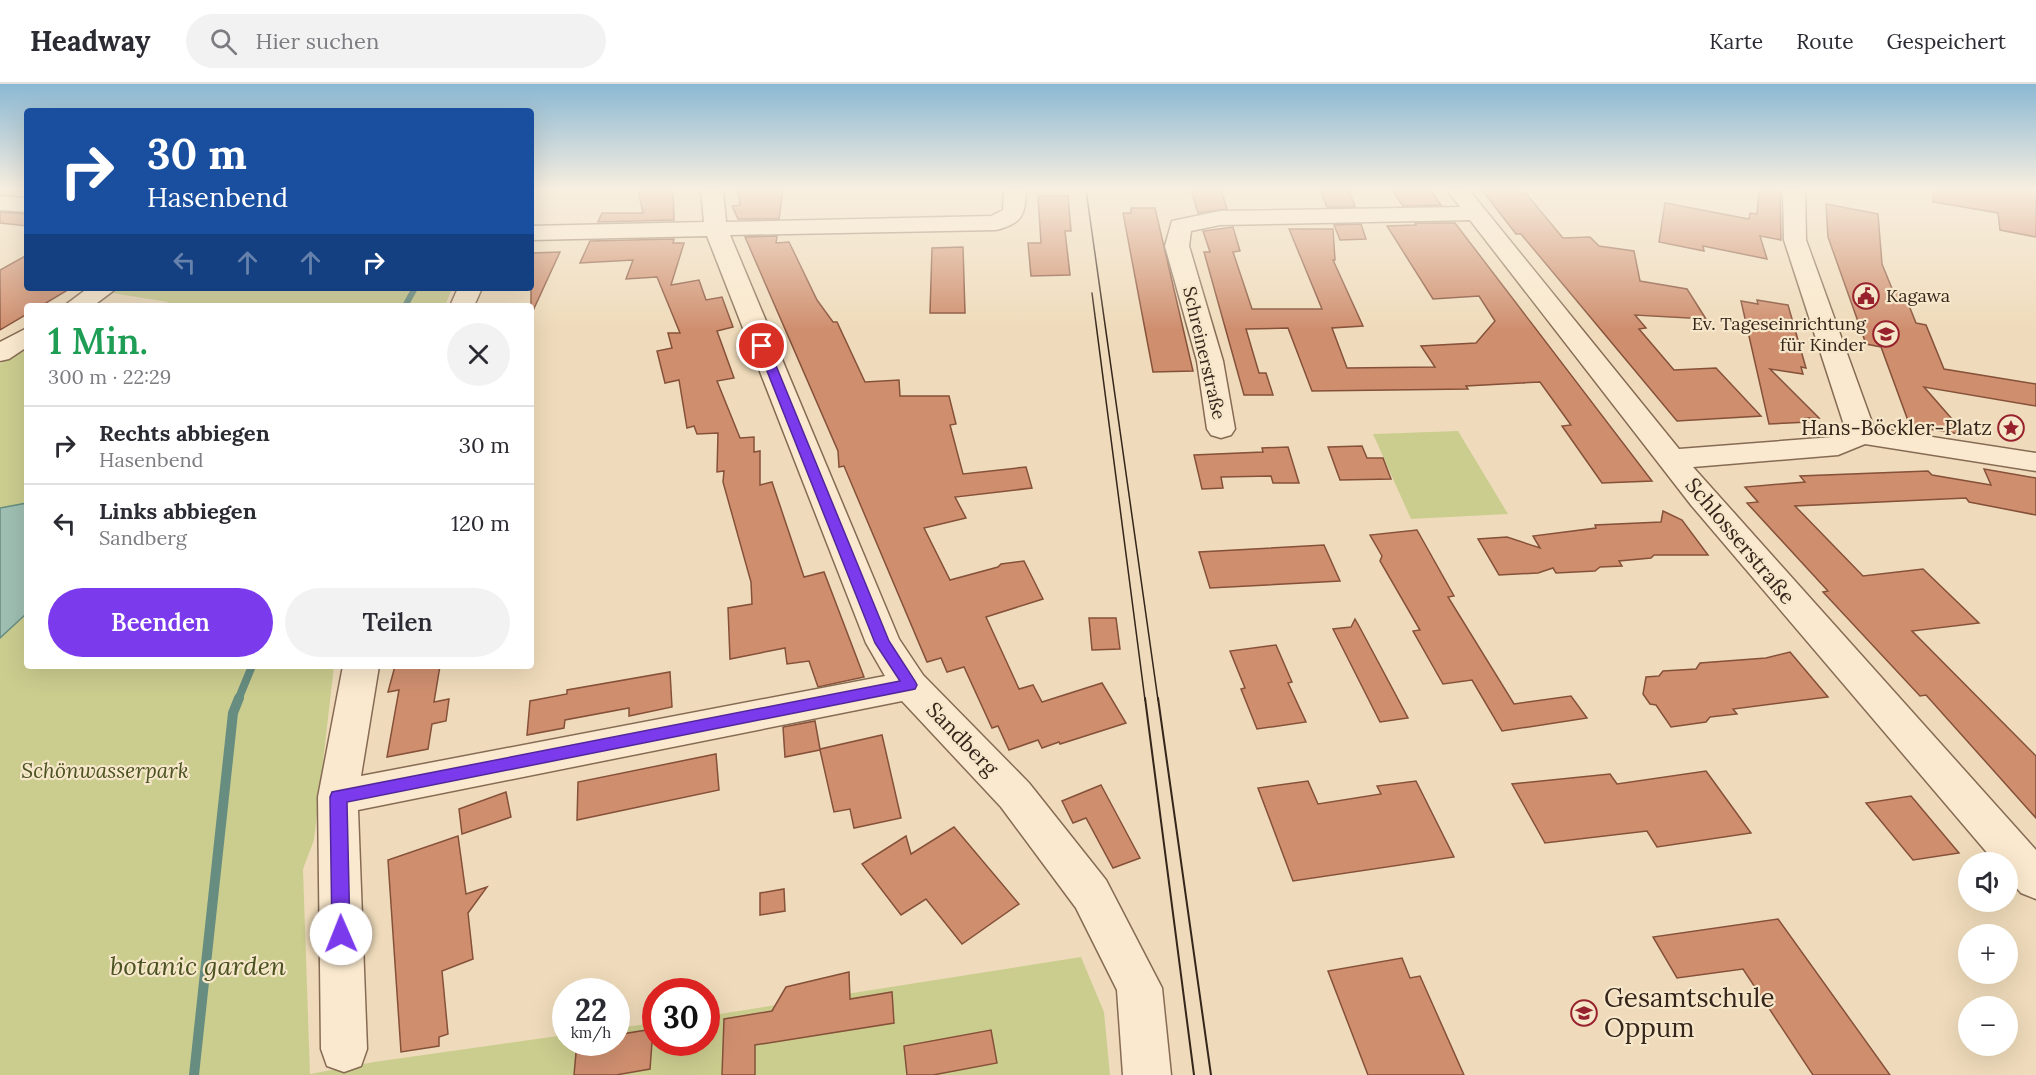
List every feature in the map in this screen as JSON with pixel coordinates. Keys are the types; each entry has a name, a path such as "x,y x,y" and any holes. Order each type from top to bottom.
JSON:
{"street":[{"name":"Sandberg","path":"719,236 883,643 910,685 1015,795 1091,894 1139,988 1147,1075"},
{"name":"Schreinerstraße","path":"1178,236 1177,246 1210,361 1221,429"},
{"name":"Schlosserstraße","path":"1495,236 1718,516 2036,880"},
{"path":"1795,236 1862,435"},
{"path":"81,303 100,291"},
{"path":"0,353 24,338"},
{"path":"1672,459 1839,446 1862,435 2036,462"},
{"path":"344,1049 338,797 360,669"},
{"path":"338,797 910,685"}],"green space":[{"path":"116,291 451,291 446,303 167,303 113,293"},
{"path":"24,349 24,504 0,508 0,364"},
{"path":"1458,431 1508,514 1411,519 1373,434"},
{"name":"botanic garden","path":"24,616 24,669 334,669 314,840 303,869 310,1074 374,1062 552,1037 552,1056 630,1056 630,1026 642,1025 642,1056 720,1056 720,1014 1081,957 1104,1012 1110,1075 0,1075 0,638"}],"shaded area":[{"path":"24,504 24,616 0,638 0,508"}],"building":[{"path":"777,236 776,243 789,242 817,300 833,322 837,322 865,382 899,380 900,396 949,396 956,424 950,425 963,474 1026,467 1032,488 955,497 966,518 924,528 950,580 998,567 1001,564 1024,561 1043,599 986,617 1019,689 1033,685 1042,702 1102,683 1126,723 1060,744 1059,742 1042,748 1038,740 1009,750 998,726 992,728 964,667 947,672 941,658 927,662 844,466 839,467 838,451 745,237"},
{"path":"1041,236 1066,236 1070,275 1031,276 1028,243 1041,243"},
{"path":"1127,236 1162,236 1193,371 1153,372"},
{"path":"1205,236 1236,236 1240,251 1233,252 1252,309 1322,309 1292,236 1333,236 1335,260 1333,260 1363,326 1332,328 1347,368 1435,367 1421,346 1476,343 1495,321 1479,296 1433,299 1393,236 1465,236 1652,481 1602,483 1562,426 1571,425 1540,382 1466,386 1468,389 1312,391 1288,328 1246,329 1259,373 1266,373 1273,395 1244,395 1204,252 1210,252"},
{"path":"1338,236 1365,236 1366,239 1340,240"},
{"path":"1523,236 1590,237 1599,246 1634,251 1640,281 1687,289 1706,319 1635,315 1646,328 1639,329 1674,370 1716,368 1761,416 1677,421"},
{"path":"1660,236 1760,236 1767,259 1703,246 1704,251 1659,242"},
{"path":"1761,236 1781,236 1781,240"},
{"path":"1880,236 1882,264 1893,291 1904,293 1916,323 1926,325 1944,369 2036,384 2036,406 1924,387 1966,435 1910,426 1881,347 1866,344 1828,237"},
{"path":"674,239 673,243 684,243 671,285 699,280 706,300 722,297 733,327 717,331 734,378 717,381 740,438 754,437 754,452 760,451 760,485 772,482 804,577 824,572 864,677 818,687 809,661 787,664 785,648 730,659 728,608 752,604 751,582 723,482 724,471 717,472 718,433 697,434 694,426 687,428 679,380 665,383 657,351 672,348 668,333 680,333 657,277 626,279 633,260 580,263 590,241"},
{"path":"963,247 965,313 930,313 932,248"},
{"path":"560,252 534,308 534,303 531,303 531,291 534,291 534,253"},
{"path":"24,257 24,291 66,291 46,303 24,303 24,316 0,330 0,270"},
{"path":"1757,300 1788,305 1806,368 1801,367 1803,374 1770,369 1819,418 1805,418 1808,422 1769,424 1741,301 1758,304"},
{"path":"1362,446 1367,458 1383,458 1391,479 1340,480 1328,447"},
{"path":"1288,447 1299,483 1273,483 1271,476 1221,477 1223,488 1202,489 1194,455 1263,452 1262,448"},
{"path":"1984,469 2036,478 2036,515 1969,502 1966,498 1795,506 1863,576 1923,569 1979,623 1912,631 2036,756 2036,818 1926,695 1920,696 1823,592 1828,591 1747,503 1758,502 1745,487 1805,482 1800,476 1928,471 1932,475 1991,485"},
{"path":"1663,511 1682,520 1708,555 1654,555 1651,558 1619,561 1622,566 1600,567 1595,571 1556,573 1553,568 1538,573 1499,575 1478,539 1507,537 1540,548 1533,536 1596,528 1595,525 1661,522"},
{"path":"1417,530 1454,596 1448,597 1514,704 1571,696 1587,718 1502,731 1472,680 1443,684 1413,631 1420,630 1380,561 1382,556 1370,535"},
{"path":"1324,545 1340,581 1210,588 1199,552"},
{"path":"1089,618 1116,618 1120,649 1092,650"},
{"path":"1355,619 1408,718 1380,722 1333,629 1351,627"},
{"path":"1276,645 1292,682 1288,683 1306,722 1257,729 1241,689 1245,688 1230,651"},
{"path":"1790,652 1828,697 1733,709 1737,714 1710,717 1706,722 1671,727 1656,705 1650,704 1643,694 1646,677 1659,676 1663,671 1696,669 1700,663 1766,658"},
{"path":"394,669 440,669 434,702 449,699 446,721 432,724 428,749 387,757 399,690 388,692"},
{"path":"670,672 672,707 629,716 629,708 565,720 564,728 527,735 530,701 567,694 567,690"},
{"path":"815,721 820,749 882,735 901,818 854,828 850,809 834,812 820,750 785,757 783,727"},
{"path":"716,754 719,790 577,820 578,782"},
{"path":"1706,771 1751,833 1657,847 1647,831 1545,843 1512,784 1610,774 1617,784"},
{"path":"1308,781 1318,804 1381,794 1377,786 1416,781 1454,857 1293,881 1258,788"},
{"path":"1101,785 1140,858 1113,868 1086,818 1073,823 1062,801"},
{"path":"506,792 511,817 462,834 459,809"},
{"path":"1911,796 1958,853 1913,860 1866,803"},
{"path":"954,827 1019,904 962,944 926,899 901,915 862,864 906,836 911,854"},
{"path":"458,836 466,894 487,887 468,913 473,959 442,971 448,1034 439,1037 439,1046 401,1052 388,860"},
{"path":"784,889 785,911 760,915 760,893"},
{"path":"1778,919 1890,1075 1813,1075 1743,969 1677,978 1653,937"},
{"path":"1402,958 1410,978 1420,976 1464,1075 1368,1075 1328,971"},
{"path":"849,972 850,999 892,992 894,1023 755,1045 755,1075 722,1075 724,1019 772,1011 786,987"},
{"path":"991,1030 997,1063 933,1075 907,1075 904,1046"},
{"path":"642,1031 642,1056 651,1056 650,1069 616,1075 574,1075 576,1056 630,1056 630,1033"}],"waterway":[{"path":"407,303 413,291"},
{"path":"238,700 251,669"},
{"path":"194,1075 233,713 239,698"}],"tram line":[{"path":"1093,236 1158,700"},
{"path":"1092,293 1145,700"},
{"path":"1145,698 1194,1075"},
{"path":"1158,698 1211,1075"}],"place":[{"name":"Kagawa","path":"1866,296"},
{"name":"Ev. Tageseinrichtung für Kinder","path":"1886,334"},
{"name":"Hans-Böckler-Platz","path":"2011,428"},
{"name":"Gesamtschule Oppum","path":"1584,1013"}],"route":[{"path":"341,934 338,797 910,685 883,643 762,346"}],"park label":[{"name":"Schönwasserpark","path":"105,771"}]}
